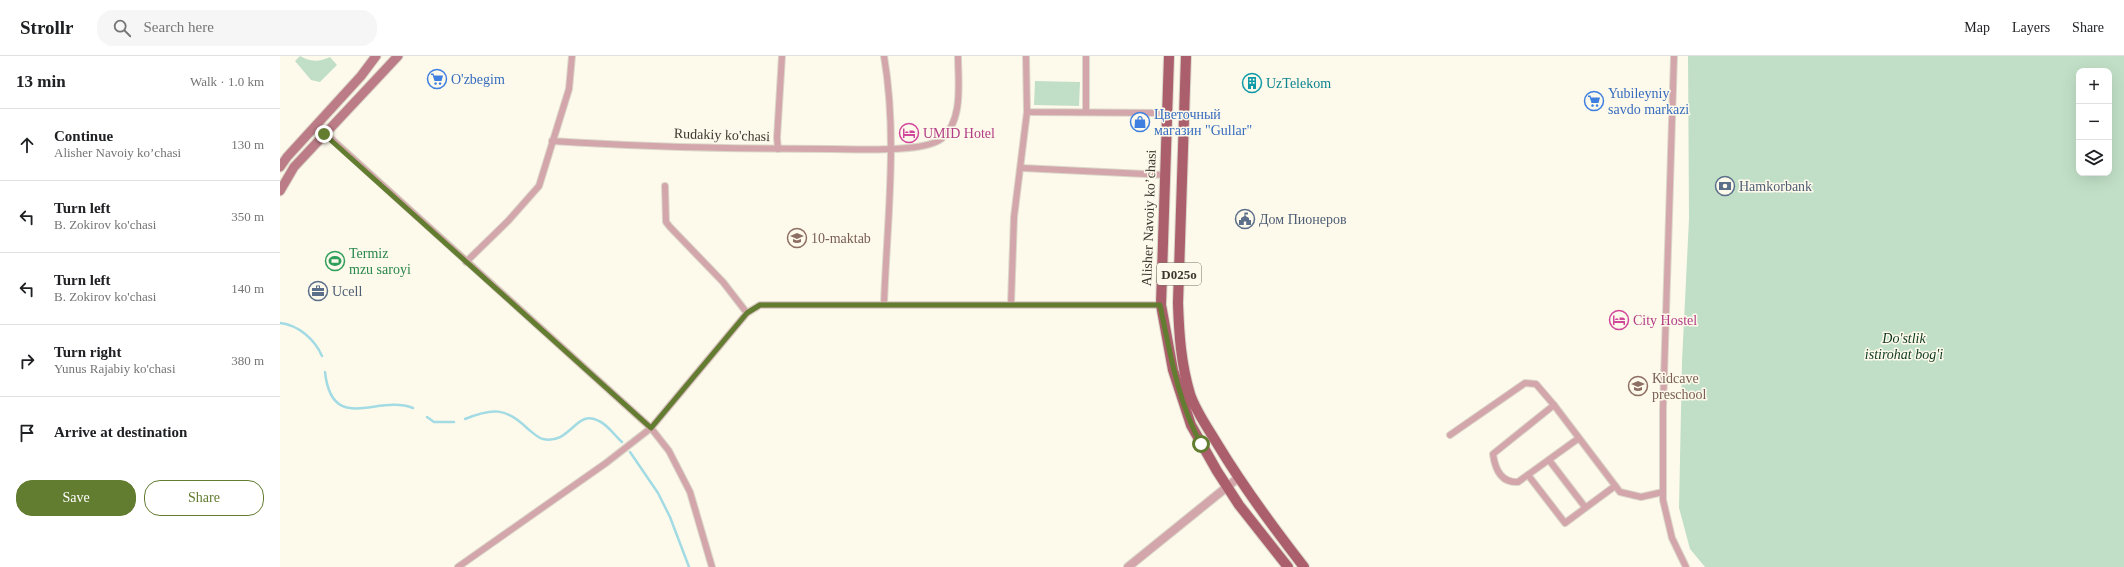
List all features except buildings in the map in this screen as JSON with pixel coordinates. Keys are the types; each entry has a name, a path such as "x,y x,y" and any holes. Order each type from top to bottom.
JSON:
{"main road":[{"path":"280,167 287,157 361,76 376,56"},
{"path":"280,191 294,167 398,56"},
{"name":"Alisher Navoiy ko’chasi","path":"1169,56 1160,305 1173,370 1191,425 1227,488 1288,567"},
{"name":"D025o","path":"1186,56 1178,303 1180,340 1188,386 1197,410 1238,478 1304,567"}],"street":[{"path":"466,262 508,221 539,186 570,88 572,56"},
{"path":"778,149 777,138 782,56"},
{"path":"884,56 890,91 891,149 884,304"},
{"name":"Rudakiy ko'chasi","path":"552,141 778,149 891,149 931,144 940,140 948,133 954,122 958,98 958,56"},
{"path":"1011,304 1014,217 1022,168 1027,112 1026,56"},
{"path":"1086,56 1086,112"},
{"path":"1674,56 1663,409 1663,492 1672,538 1686,567"},
{"path":"1027,112 1167,113"},
{"path":"316,125 324,134 651,428 669,451 690,492 712,567"},
{"path":"1022,168 1165,175"},
{"path":"665,186 666,222 723,282 747,313"},
{"path":"458,567 606,463 651,428 747,313 760,305 770,303 1160,305"},
{"path":"1450,435 1525,383 1536,384 1554,405 1620,492 1641,497 1663,492"},
{"path":"1554,405 1493,454 1499,473 1505,480 1511,483 1518,482 1579,438"},
{"path":"1549,460 1585,506"},
{"path":"1528,475 1565,523 1585,506 1615,486"},
{"path":"1131,565 1238,478"}],"green space":[{"path":"300,56 315,61 330,57 337,65 320,82 311,80 295,61"},
{"name":"Do'stlik istirohat bog'i","path":"1688,56 2124,56 2124,567 1705,567 1690,549 1679,508 1682,361 1689,219"},
{"path":"1035,81 1080,82 1079,106 1034,105"}],"waterway":[{"path":"280,323 287,324 306,334 315,344 322,356"},
{"path":"325,372 329,391 337,402 346,407 358,408 399,405 413,408"},
{"path":"465,419 483,413 506,413 539,437 543,439 553,439 567,433 584,419 591,418 605,425 622,442"},
{"path":"427,417 434,422 454,422"},
{"path":"630,452 658,493 670,517 689,567"}],"place":[{"name":"O'zbegim","path":"437,79"},
{"name":"UzTelekom","path":"1252,83"},
{"name":"Yubileyniy savdo markazi","path":"1594,101"},
{"name":"Цветочный магазин \"Gullar\"","path":"1140,122"},
{"name":"UMID Hotel","path":"909,133"},
{"name":"Hamkorbank","path":"1725,186"},
{"name":"Дом Пионеров","path":"1245,219"},
{"name":"10-maktab","path":"797,238"},
{"name":"Termiz mzu saroyi","path":"335,261"},
{"name":"Ucell","path":"318,291"},
{"name":"City Hostel","path":"1619,320"},
{"name":"Kidcave preschool","path":"1638,386"}],"route":[{"path":"324,134 651,428 747,313 760,305 770,303 1160,305 1173,370 1191,425 1201,444"}]}
